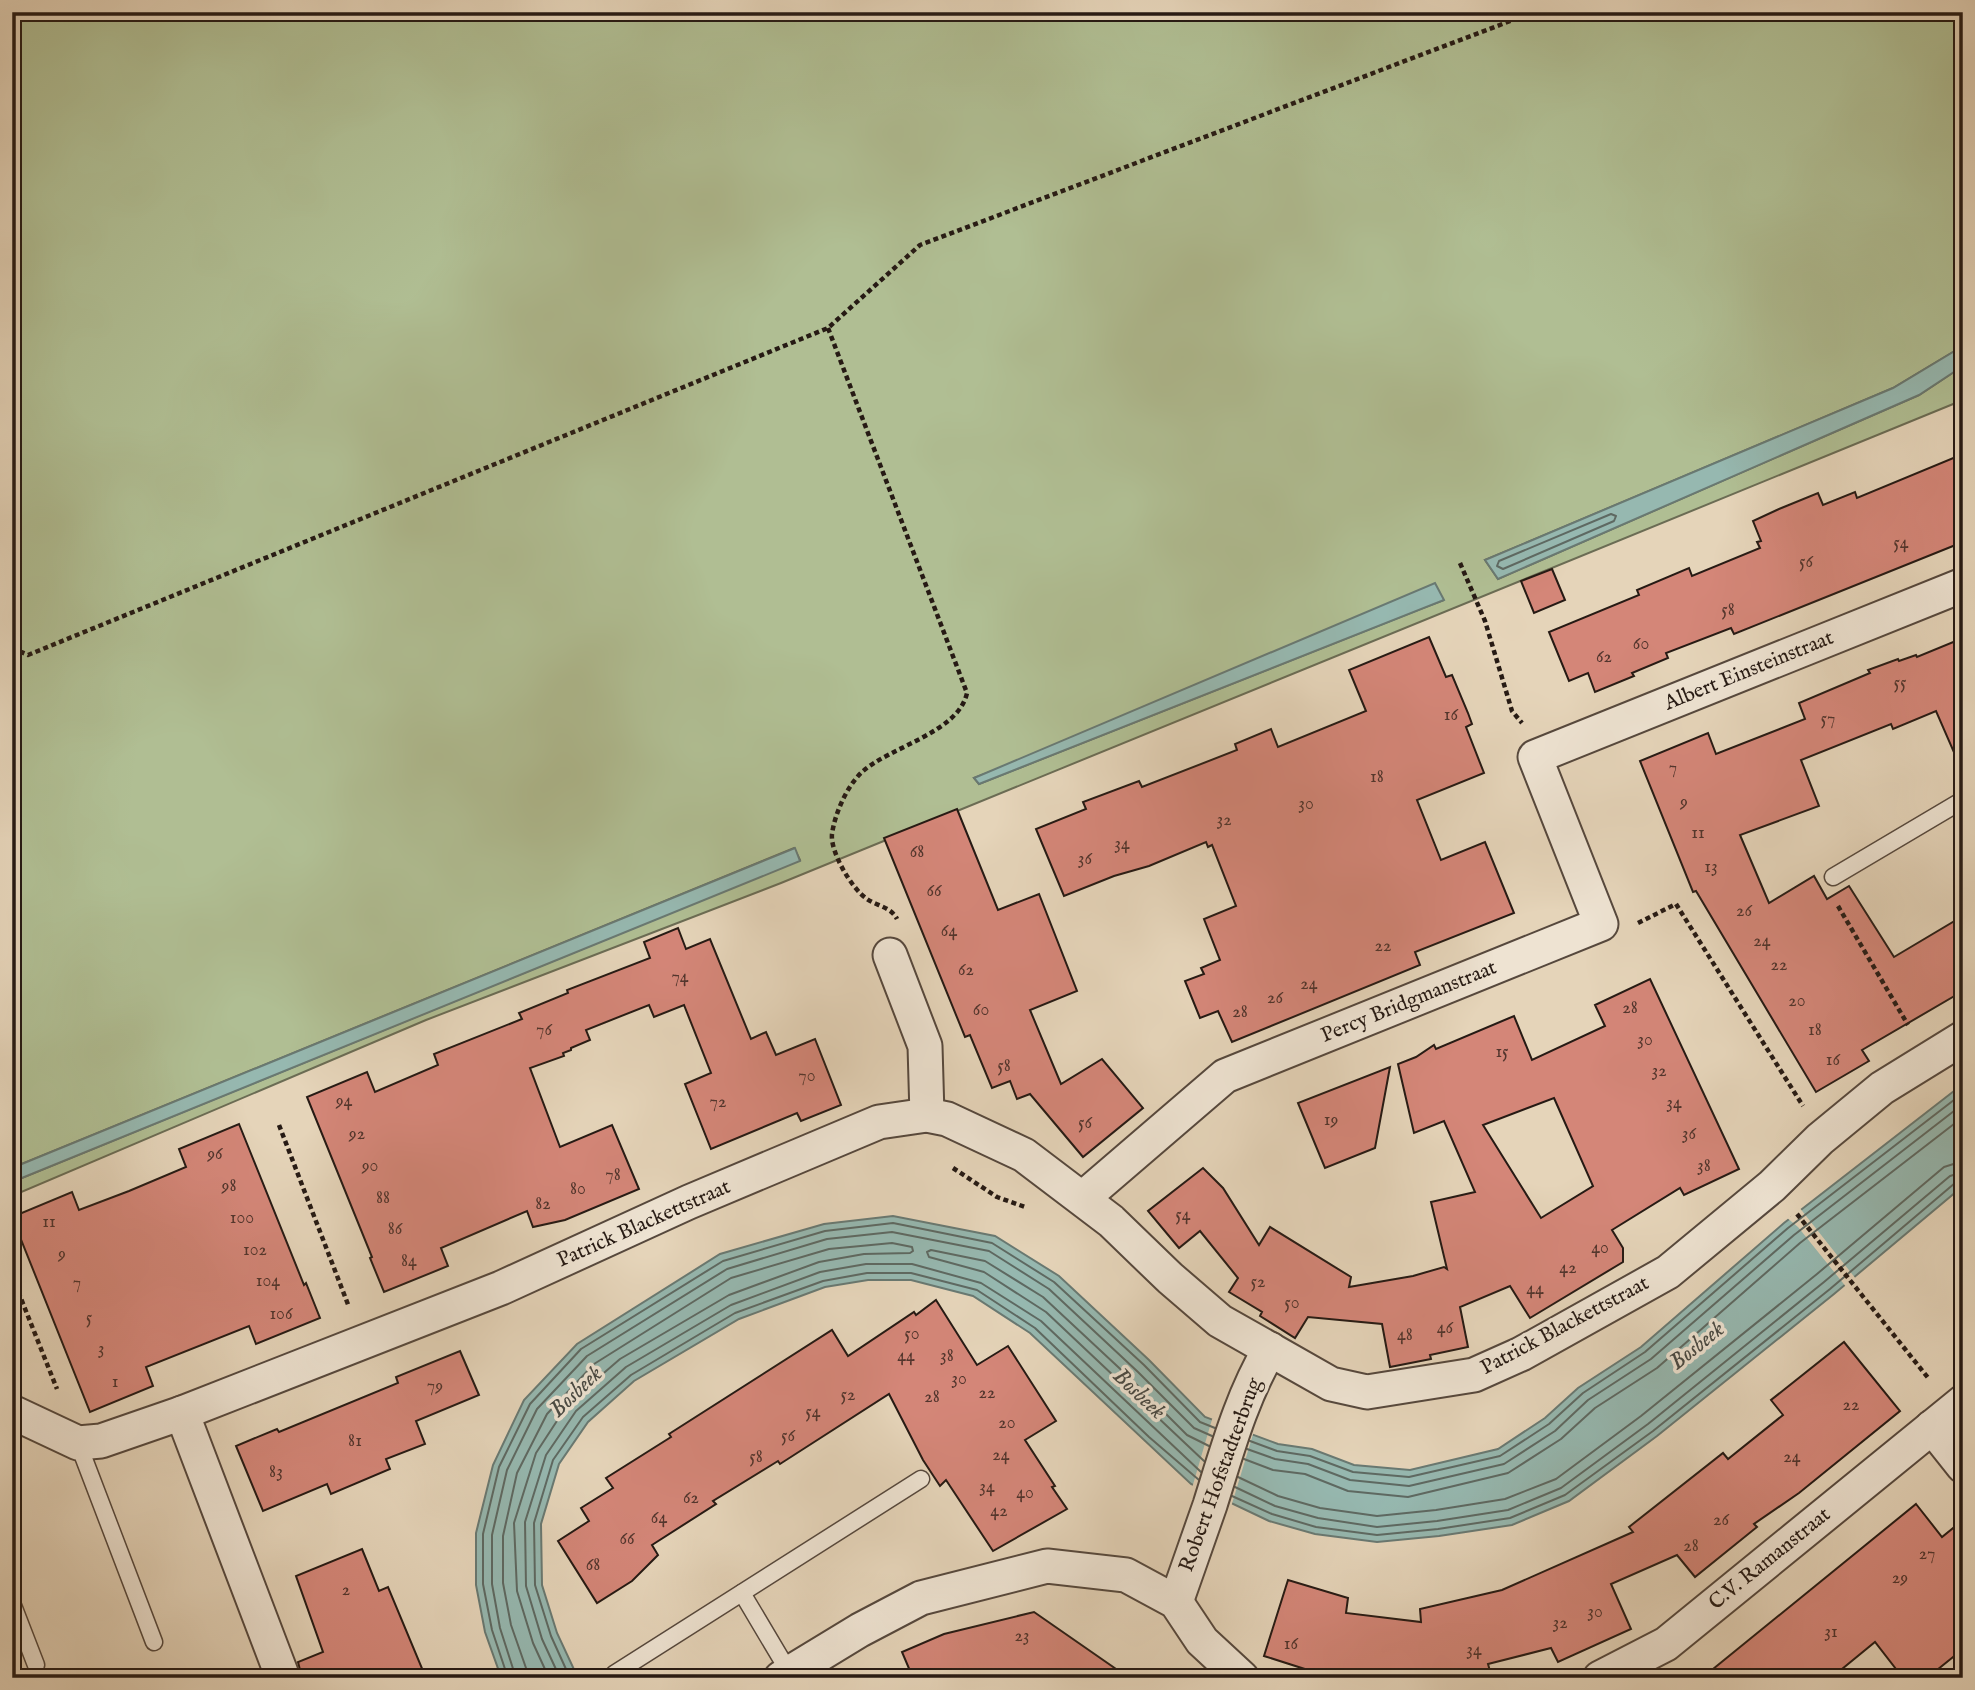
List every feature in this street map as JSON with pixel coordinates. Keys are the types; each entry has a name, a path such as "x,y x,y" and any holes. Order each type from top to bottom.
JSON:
{"street":[{"name":"Albert Einsteinstraat","path":"1542,755 1963,585"},
{"path":"1542,755 1601,924"},
{"name":"Percy Bridgmanstraat","path":"1083,1198 1225,1076 1601,924"},
{"path":"890,955 925,1046 927,1115"},
{"name":"Patrick Blackettstraat","path":"78,1443 101,1441 183,1413 501,1288 689,1202 878,1122 927,1115 947,1119 1024,1154 1083,1198 1220,1321 1331,1384 1367,1392 1474,1374 1521,1354 1668,1272 1772,1186 1820,1139 1882,1088 1963,1038"},
{"name":"Robert Hofstadterbrug","path":"1176,1602 1237,1419 1258,1369 1270,1349"},
{"path":"12,1412 78,1443"},
{"path":"183,1413 283,1678"},
{"path":"1950,1413 1963,1466"},
{"name":"C.V. Ramanstraat","path":"1600,1678 1666,1644 1950,1413"},
{"path":"785,1675 920,1598 1047,1566 1126,1575 1176,1602 1202,1642 1242,1678"}],"lane":[{"path":"1833,877 1963,800"},
{"path":"78,1443 154,1642"},
{"path":"614,1674 921,1479"},
{"path":"742,1593 785,1675"},
{"path":"12,1603 36,1665"}],"path":[{"path":"12,648 28,655 828,328 920,245 1534,12"},
{"path":"828,328 967,693 964,705 942,725 864,770 851,784 832,835 833,849 840,865 865,898 894,912 907,941 890,955"},
{"path":"1460,563 1485,621 1512,711 1542,755"},
{"path":"1833,877 1829,890 1928,1059"},
{"path":"1601,924 1623,930 1676,904 1808,1115 1820,1139"},
{"path":"279,1125 363,1343"},
{"path":"1795,1212 1863,1296 1950,1413"},
{"path":"12,1276 78,1443"}],"green space":[{"path":"12,12 1963,12 1963,346 1893,388 1485,560 1498,579 1919,395 1963,366 1963,400 781,883 426,1020 12,1196 12,1182 800,860 794,848 12,1168","holes":["1422,608 979,784 974,778"]}],"water":[{"path":"1963,346 1963,366 1919,395 1498,579 1485,560 1893,388"},
{"path":"1435,583 1444,600 979,784 974,778"},
{"path":"795,848 800,861 12,1182 12,1168"},
{"name":"Bosbeek","path":"1963,1084 1963,1186 1657,1436 1569,1501 1512,1525 1377,1542 1315,1534 1269,1521 1191,1484 1030,1333 973,1296 911,1280 868,1280 825,1287 739,1319 634,1381 588,1422 559,1464 541,1524 542,1585 557,1633 578,1678 502,1678 500,1674 485,1632 476,1585 476,1533 493,1465 524,1400 577,1344 720,1254 824,1224 893,1216 995,1236 1059,1276 1205,1417 1278,1444 1312,1449 1354,1465 1410,1470 1498,1449 1545,1418 1578,1388 1641,1347 1784,1223"}],"pier":[{"path":"1799,1207 1856,1279 1847,1288 1798,1227 1786,1217 1790,1217"},
{"path":"1213,1416 1254,1431 1231,1507 1192,1488"}],"building":[{"path":"1963,454 1963,542 1734,634 1731,628 1666,653 1668,658 1595,692 1588,673 1569,681 1549,632 1639,595 1637,590 1689,568 1692,576 1760,548 1757,542 1761,541 1753,521 1779,509 1818,493 1823,505 1855,492 1857,498"},
{"path":"1552,569 1565,600 1534,613 1521,581"},
{"path":"1429,637 1446,677 1452,675 1468,713 1472,724 1466,727 1484,773 1417,800 1441,860 1485,842 1514,913 1415,952 1420,965 1232,1042 1218,1011 1200,1018 1185,981 1204,974 1201,968 1220,960 1204,919 1236,906 1212,845 1208,847 1206,842 1149,866 1114,876 1064,896 1036,829 1086,809 1083,802 1139,781 1142,787 1237,750 1235,744 1271,729 1278,747 1366,711 1349,670"},
{"path":"1963,638 1963,773 1936,711 1893,729 1891,724 1801,760 1819,806 1740,835 1769,903 1814,876 1827,899 1849,886 1894,957 1963,916 1963,991 1862,1050 1869,1061 1816,1092 1696,891 1693,892 1640,761 1708,733 1716,754 1805,719 1799,703 1870,673 1868,670 1898,659 1917,657"},
{"path":"957,809 998,910 1039,894 1077,991 1030,1010 1061,1084 1102,1059 1143,1108 1083,1157 1030,1094 1017,1099 1010,1081 992,1088 970,1035 965,1037 884,838"},
{"path":"678,928 686,949 710,939 751,1039 766,1032 776,1055 815,1039 841,1105 801,1121 797,1113 711,1149 685,1084 711,1073 684,1005 654,1017 649,1005 586,1030 590,1040 571,1048 563,1053 564,1056 530,1068 560,1147 612,1125 639,1189 565,1220 533,1227 527,1211 441,1248 448,1266 384,1292 307,1097 367,1072 375,1092 438,1065 434,1054 522,1019 519,1013 568,993 567,990 650,958 644,942"},
{"path":"1650,979 1739,1169 1684,1195 1680,1188 1612,1230 1623,1248 1623,1262 1530,1318 1510,1286 1460,1307 1468,1347 1430,1355 1431,1359 1390,1367 1382,1324 1308,1317 1295,1338 1260,1316 1262,1312 1229,1292 1238,1278 1200,1231 1179,1248 1148,1211 1203,1168 1223,1188 1259,1245 1270,1227 1351,1277 1349,1287 1413,1276 1444,1267 1447,1269 1431,1202 1475,1192 1444,1121 1414,1133 1398,1064 1416,1057 1434,1045 1436,1049 1514,1016 1532,1060 1605,1026 1595,1005","holes":["1554,1098 1593,1186 1541,1218 1483,1125"]},
{"path":"1390,1067 1375,1148 1325,1168 1298,1103"},
{"path":"239,1124 320,1318 256,1344 249,1326 146,1367 153,1386 90,1412 12,1217 72,1192 79,1210 129,1191 186,1167 179,1149"},
{"path":"936,1300 977,1365 1008,1346 1056,1421 1025,1440 1067,1509 993,1551 946,1480 940,1486 923,1460 889,1394 780,1464 778,1461 713,1501 716,1504 652,1545 658,1555 632,1581 597,1603 558,1541 589,1521 581,1508 613,1488 606,1478 671,1437 669,1434 832,1330 848,1356"},
{"path":"1844,1342 1900,1411 1799,1493 1754,1524 1757,1527 1695,1577 1677,1555 1611,1584 1631,1629 1558,1662 1551,1648 1488,1664 1492,1678 1309,1678 1311,1671 1264,1656 1288,1580 1348,1598 1346,1613 1421,1622 1420,1609 1502,1590 1633,1532 1629,1527 1723,1453 1728,1459 1783,1415 1771,1400"},
{"path":"460,1351 479,1395 416,1421 425,1444 386,1459 390,1469 331,1494 327,1484 263,1511 236,1446 277,1429 279,1432 398,1383 396,1377"},
{"path":"1916,1504 1942,1537 1963,1520 1963,1649 1927,1678 1903,1678 1875,1642 1831,1678 1702,1678"},
{"path":"362,1549 379,1591 388,1587 426,1678 302,1678 298,1662 323,1652 296,1576"},
{"path":"1034,1612 1129,1678 913,1678 902,1652 944,1634"}]}
